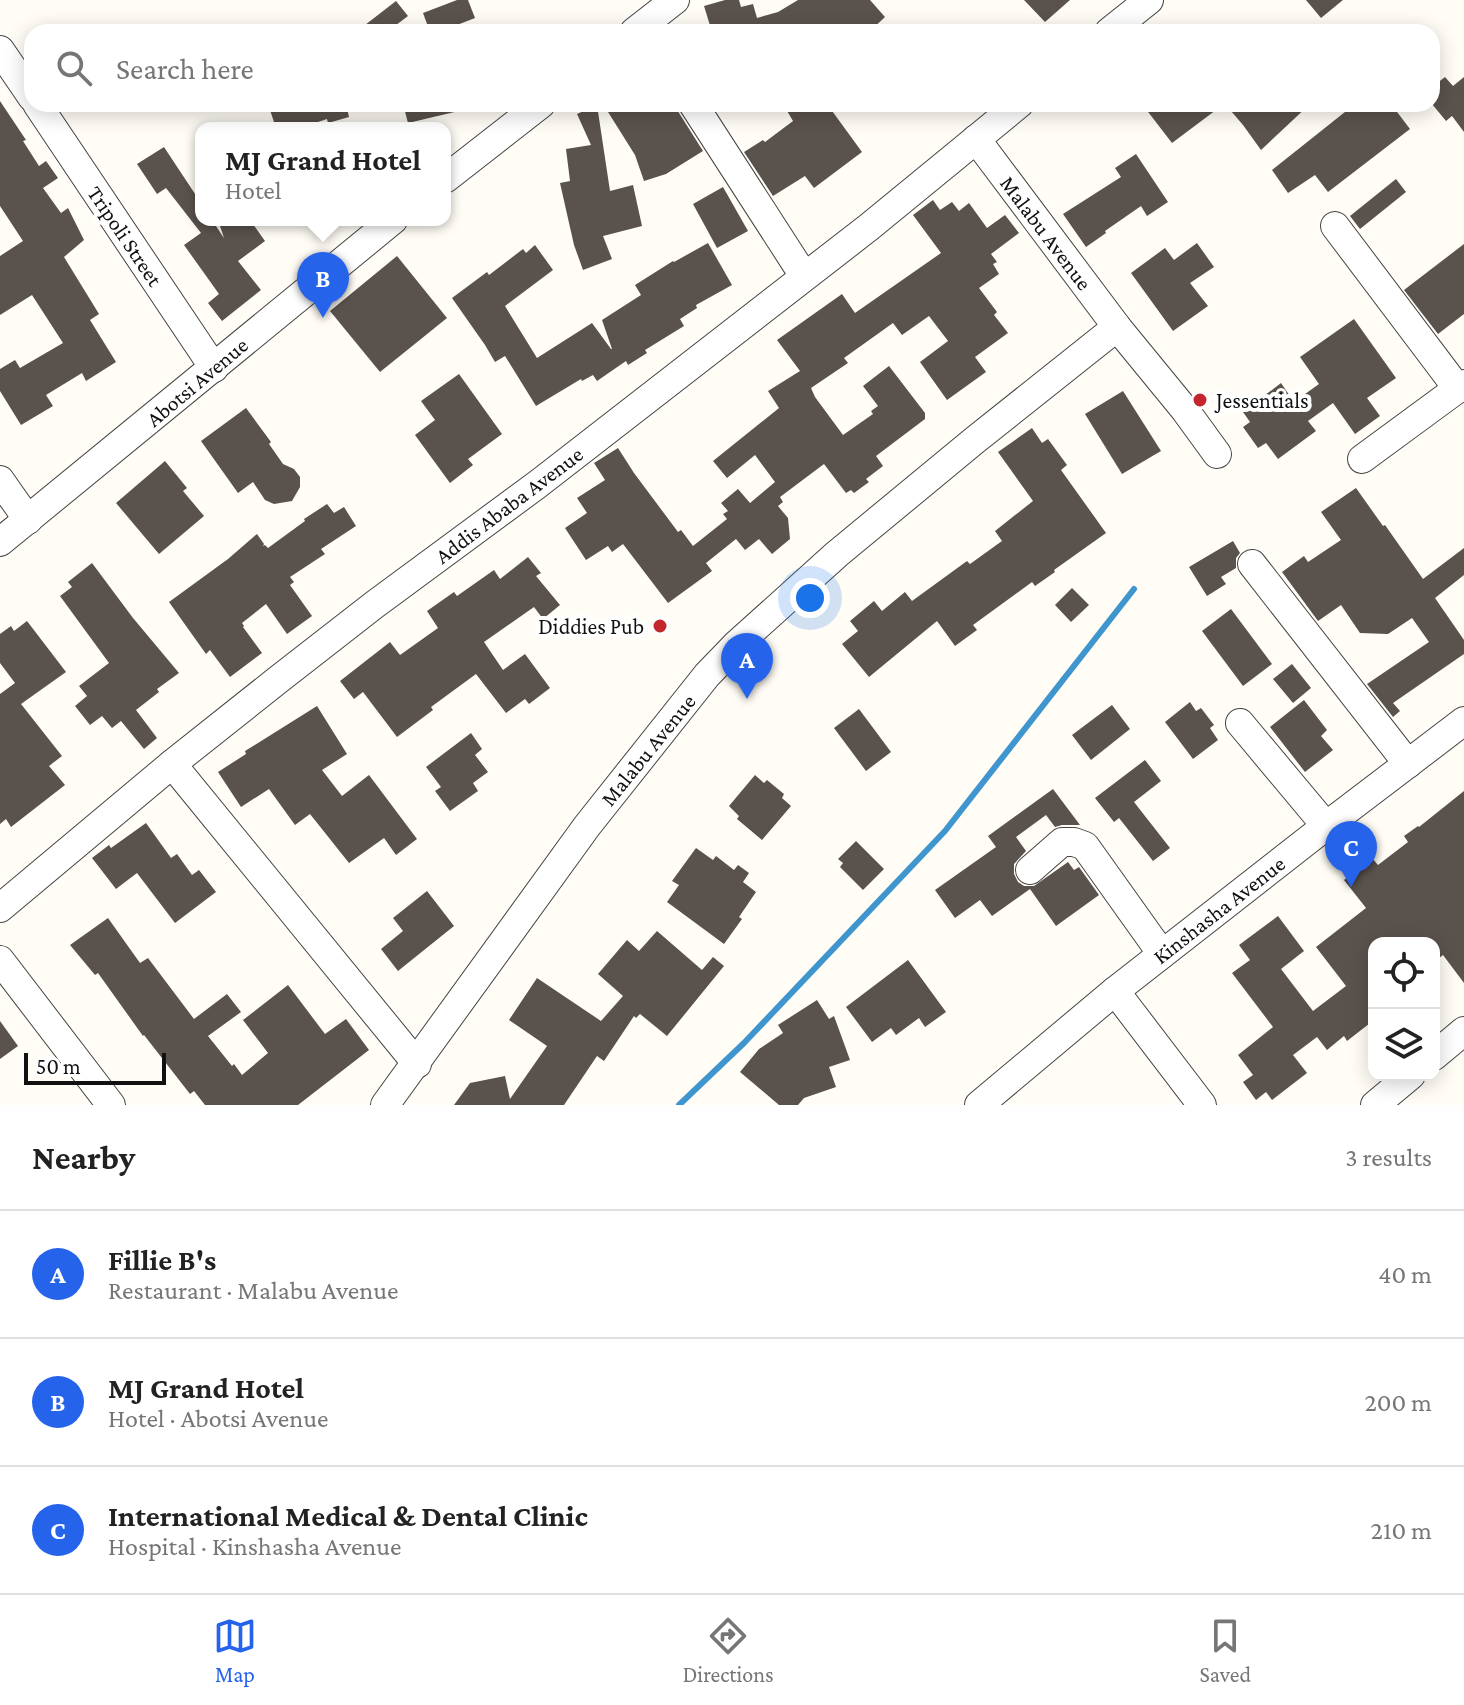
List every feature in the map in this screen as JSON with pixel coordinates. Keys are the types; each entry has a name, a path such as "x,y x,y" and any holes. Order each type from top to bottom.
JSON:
{"street":[{"path":"648,24 675,0"},
{"path":"1119,24 1149,0"},
{"path":"0,50 24,85"},
{"name":"Tripoli Street","path":"42,112 214,368"},
{"path":"451,174 531,112"},
{"path":"698,112 804,276"},
{"name":"Addis Ababa Avenue","path":"0,908 172,764 374,605 538,484 869,227 1009,112"},
{"name":"Malabu Avenue","path":"976,139 1217,454"},
{"name":"Abotsi Avenue","path":"0,542 386,226"},
{"path":"1335,226 1461,387 1362,459"},
{"name":"Malabu Avenue","path":"385,1105 587,826 707,675 837,554 1117,327"},
{"path":"0,480 28,520"},
{"path":"1252,564 1408,764"},
{"name":"Kinshasha Avenue","path":"979,1105 1115,991 1464,721"},
{"path":"1240,723 1326,826"},
{"path":"172,764 417,1064"},
{"path":"1030,870 1062,842 1085,846 1162,954"},
{"path":"0,960 111,1105"},
{"path":"1115,991 1202,1105"},
{"path":"1440,1051 1464,1031"},
{"path":"1375,1105 1404,1081"}],"building":[{"path":"457,0 468,0 475,18 460,24 427,24 423,13"},
{"path":"739,0 741,7 753,4 757,18 778,12 798,0 870,0 885,17 878,24 710,24 704,6"},
{"path":"1024,0 1070,0 1045,22"},
{"path":"1306,0 1343,0 1321,18"},
{"path":"396,1 408,16 398,24 366,24"},
{"path":"1445,77 1453,86 1464,77 1464,132 1452,116 1446,121 1439,112 1440,81"},
{"path":"0,101 39,166 46,161 58,178 43,188 61,213 68,208 84,240 64,257 99,314 90,320 116,362 86,381 82,373 46,395 53,406 21,425 0,391 0,369 15,360 20,368 63,343 32,295 0,315 0,256 23,241 0,206"},
{"path":"271,112 348,112 349,117 332,122 327,119 318,122 274,122"},
{"path":"405,112 455,112 412,122 408,122"},
{"path":"598,112 610,191 633,185 642,226 603,236 612,259 583,270 560,183 570,181 566,149 591,145 577,114"},
{"path":"608,112 679,112 703,151 666,174 644,181 635,155"},
{"path":"788,112 833,112 862,152 814,188 805,176 773,196 744,152 763,140 765,142 793,121"},
{"path":"1148,112 1213,112 1172,143"},
{"path":"1232,112 1301,112 1261,150"},
{"path":"1345,112 1397,112 1410,129 1328,192 1315,175 1288,193 1272,170"},
{"path":"164,147 195,194 195,225 166,188 157,194 137,164"},
{"path":"1136,154 1168,202 1147,216 1141,206 1086,247 1063,214 1121,177 1115,168"},
{"path":"1396,179 1406,192 1360,229 1350,216"},
{"path":"723,187 748,231 717,248 693,204"},
{"path":"933,200 940,210 952,202 959,211 969,203 987,228 1005,215 1019,233 991,254 997,262 993,264 999,274 979,288 1008,333 975,357 986,372 947,400 920,362 948,341 929,316 902,335 893,323 844,358 848,363 811,388 843,435 873,414 871,411 878,406 863,386 889,366 925,413 925,419 876,456 883,466 866,479 869,482 854,493 851,490 846,493 824,464 780,497 783,502 778,506 788,518 790,539 772,554 759,539 745,550 736,539 706,563 712,571 668,603 623,544 612,552 608,546 586,560 565,528 587,513 577,498 605,480 594,463 618,448 678,532 681,530 693,546 727,519 723,514 728,511 721,503 738,489 750,503 775,482 755,455 727,478 713,461 779,408 768,391 800,371 777,340 842,294 855,313 941,253 913,215"},
{"path":"196,226 216,226 224,238 220,226 254,226 265,241 238,261 261,290 222,321 208,303 219,294 184,245 201,233"},
{"path":"708,243 732,285 696,305 697,308 680,319 684,326 645,350 647,353 628,365 626,361 597,381 593,375 581,379 536,406 505,356 495,362 452,298 523,249 526,253 535,245 553,270 505,306 537,358 592,323 612,349 602,320 641,295 635,285"},
{"path":"1197,243 1214,267 1190,283 1208,306 1173,331 1131,273 1165,248 1174,260"},
{"path":"1464,244 1464,314 1438,334 1404,290"},
{"path":"397,256 447,318 380,372 330,311"},
{"path":"1354,319 1396,378 1367,398 1380,416 1355,434 1333,403 1308,421 1316,431 1278,459 1266,443 1258,448 1243,427 1250,422 1243,412 1281,383 1294,402 1319,384 1300,357"},
{"path":"459,374 502,434 468,459 473,465 450,483 415,435 435,420 421,401"},
{"path":"1123,391 1161,451 1122,474 1085,414"},
{"path":"246,408 283,464 294,469 300,477 300,487 292,501 274,504 265,500 253,482 238,493 201,441"},
{"path":"1032,428 1042,443 1048,439 1067,465 1061,470 1106,533 1035,586 1032,582 973,625 977,630 955,646 937,621 869,677 842,644 858,631 850,621 874,601 882,611 905,592 912,601 967,561 970,564 1002,541 995,531 1033,501 998,452"},
{"path":"165,461 187,488 183,491 204,516 159,554 116,503"},
{"path":"1356,488 1423,579 1464,548 1464,575 1435,598 1464,640 1464,654 1393,703 1400,711 1393,717 1367,684 1429,642 1412,618 1388,634 1360,633 1341,605 1318,621 1282,572 1304,556 1308,562 1341,540 1321,512"},
{"path":"327,504 334,513 344,507 356,526 321,549 325,554 290,577 294,582 290,585 312,616 287,634 266,604 242,623 262,653 230,677 210,650 206,654 169,602 257,534 263,546 268,548"},
{"path":"1233,541 1240,553 1236,558 1236,568 1221,577 1226,584 1207,596 1189,567"},
{"path":"528,557 541,573 536,576 560,605 543,619 534,607 484,642 503,670 525,654 550,688 529,704 525,699 506,713 476,674 397,737 363,692 354,699 340,681 390,642 400,655 438,628 427,611 454,592 457,596 494,570 500,579"},
{"path":"92,563 179,673 136,710 157,738 144,749 121,721 112,728 102,716 90,725 75,706 87,696 79,686 109,663 60,596 72,587 68,582"},
{"path":"1072,588 1089,605 1071,622 1055,605"},
{"path":"1231,609 1272,664 1243,686 1202,631"},
{"path":"27,621 66,672 21,704 62,756 49,766 65,785 11,827 6,819 0,824 0,694 15,683 0,663 0,634 11,626 14,631"},
{"path":"1292,664 1311,688 1293,703 1273,679"},
{"path":"1304,700 1327,730 1321,736 1333,750 1305,772 1270,727"},
{"path":"1190,702 1196,711 1201,708 1214,725 1210,728 1218,740 1193,759 1165,722"},
{"path":"1112,705 1130,729 1091,760 1072,735"},
{"path":"317,706 347,754 322,770 342,796 369,775 417,839 396,855 384,838 349,863 310,814 295,825 269,789 241,807 218,772 246,754 245,751"},
{"path":"859,709 891,752 866,771 834,728"},
{"path":"471,733 482,749 475,755 488,772 473,783 478,791 450,811 435,791 441,787 426,767"},
{"path":"1145,760 1161,781 1134,802 1170,848 1153,861 1119,818 1114,822 1095,798"},
{"path":"755,775 784,794 782,798 791,806 762,840 737,819 739,816 729,806"},
{"path":"1053,789 1080,825 1055,827 1046,815 1016,837 1026,851 1014,864 1014,874 1024,886 1034,886 1068,862 1074,870 1079,867 1099,895 1056,926 1030,889 992,916 980,900 955,918 935,890 996,847 988,836"},
{"path":"1464,791 1464,983 1443,955 1440,957 1440,937 1368,937 1368,1025 1347,1041 1344,1036 1327,1050 1317,1037 1293,1055 1307,1073 1272,1100 1266,1092 1256,1100 1243,1082 1253,1075 1238,1055 1273,1027 1232,973 1250,960 1239,945 1278,916 1304,951 1281,969 1313,1011 1346,986 1316,947 1366,908 1344,880 1372,858 1378,865 1408,842 1404,836"},
{"path":"146,823 171,858 177,854 192,875 199,870 216,892 175,923 137,873 116,889 92,858"},
{"path":"856,841 884,869 863,890 840,867 843,863 838,859"},
{"path":"696,848 713,860 716,856 734,870 738,865 749,873 743,882 756,892 724,944 667,902 679,885 672,881"},
{"path":"427,891 454,926 398,971 381,949 403,931 393,918"},
{"path":"108,918 140,963 148,958 194,1019 227,994 241,1012 208,1036 242,1075 268,1053 243,1020 288,985 325,1034 346,1019 369,1050 298,1105 205,1105 194,1091 190,1094 98,973 95,975 70,945"},
{"path":"657,931 702,970 713,957 724,966 667,1036 640,1014 636,1018 634,1016 604,1061 597,1056 564,1105 454,1105 470,1083 505,1076 510,1099 547,1046 509,1020 537,978 601,1021 623,996 598,974 627,940 639,951"},
{"path":"908,960 946,1012 925,1027 919,1018 896,1035 891,1028 872,1042 846,1007"},
{"path":"817,1000 829,1019 834,1016 850,1060 829,1067 836,1087 804,1098 798,1105 779,1105 740,1072 759,1049 783,1033 778,1025"},
{"path":"0,1021 18,1046 0,1059"}],"waterway":[{"path":"679,1105 744,1043 945,831 1134,589"}],"place":[{"name":"MJ Grand Hotel","path":"323,318"},
{"name":"Jessentials","path":"1200,400"},
{"name":"Diddies Pub","path":"660,626"},
{"name":"Fillie B's","path":"747,699"},
{"name":"International Medical & Dental Clinic","path":"1351,887"}]}
